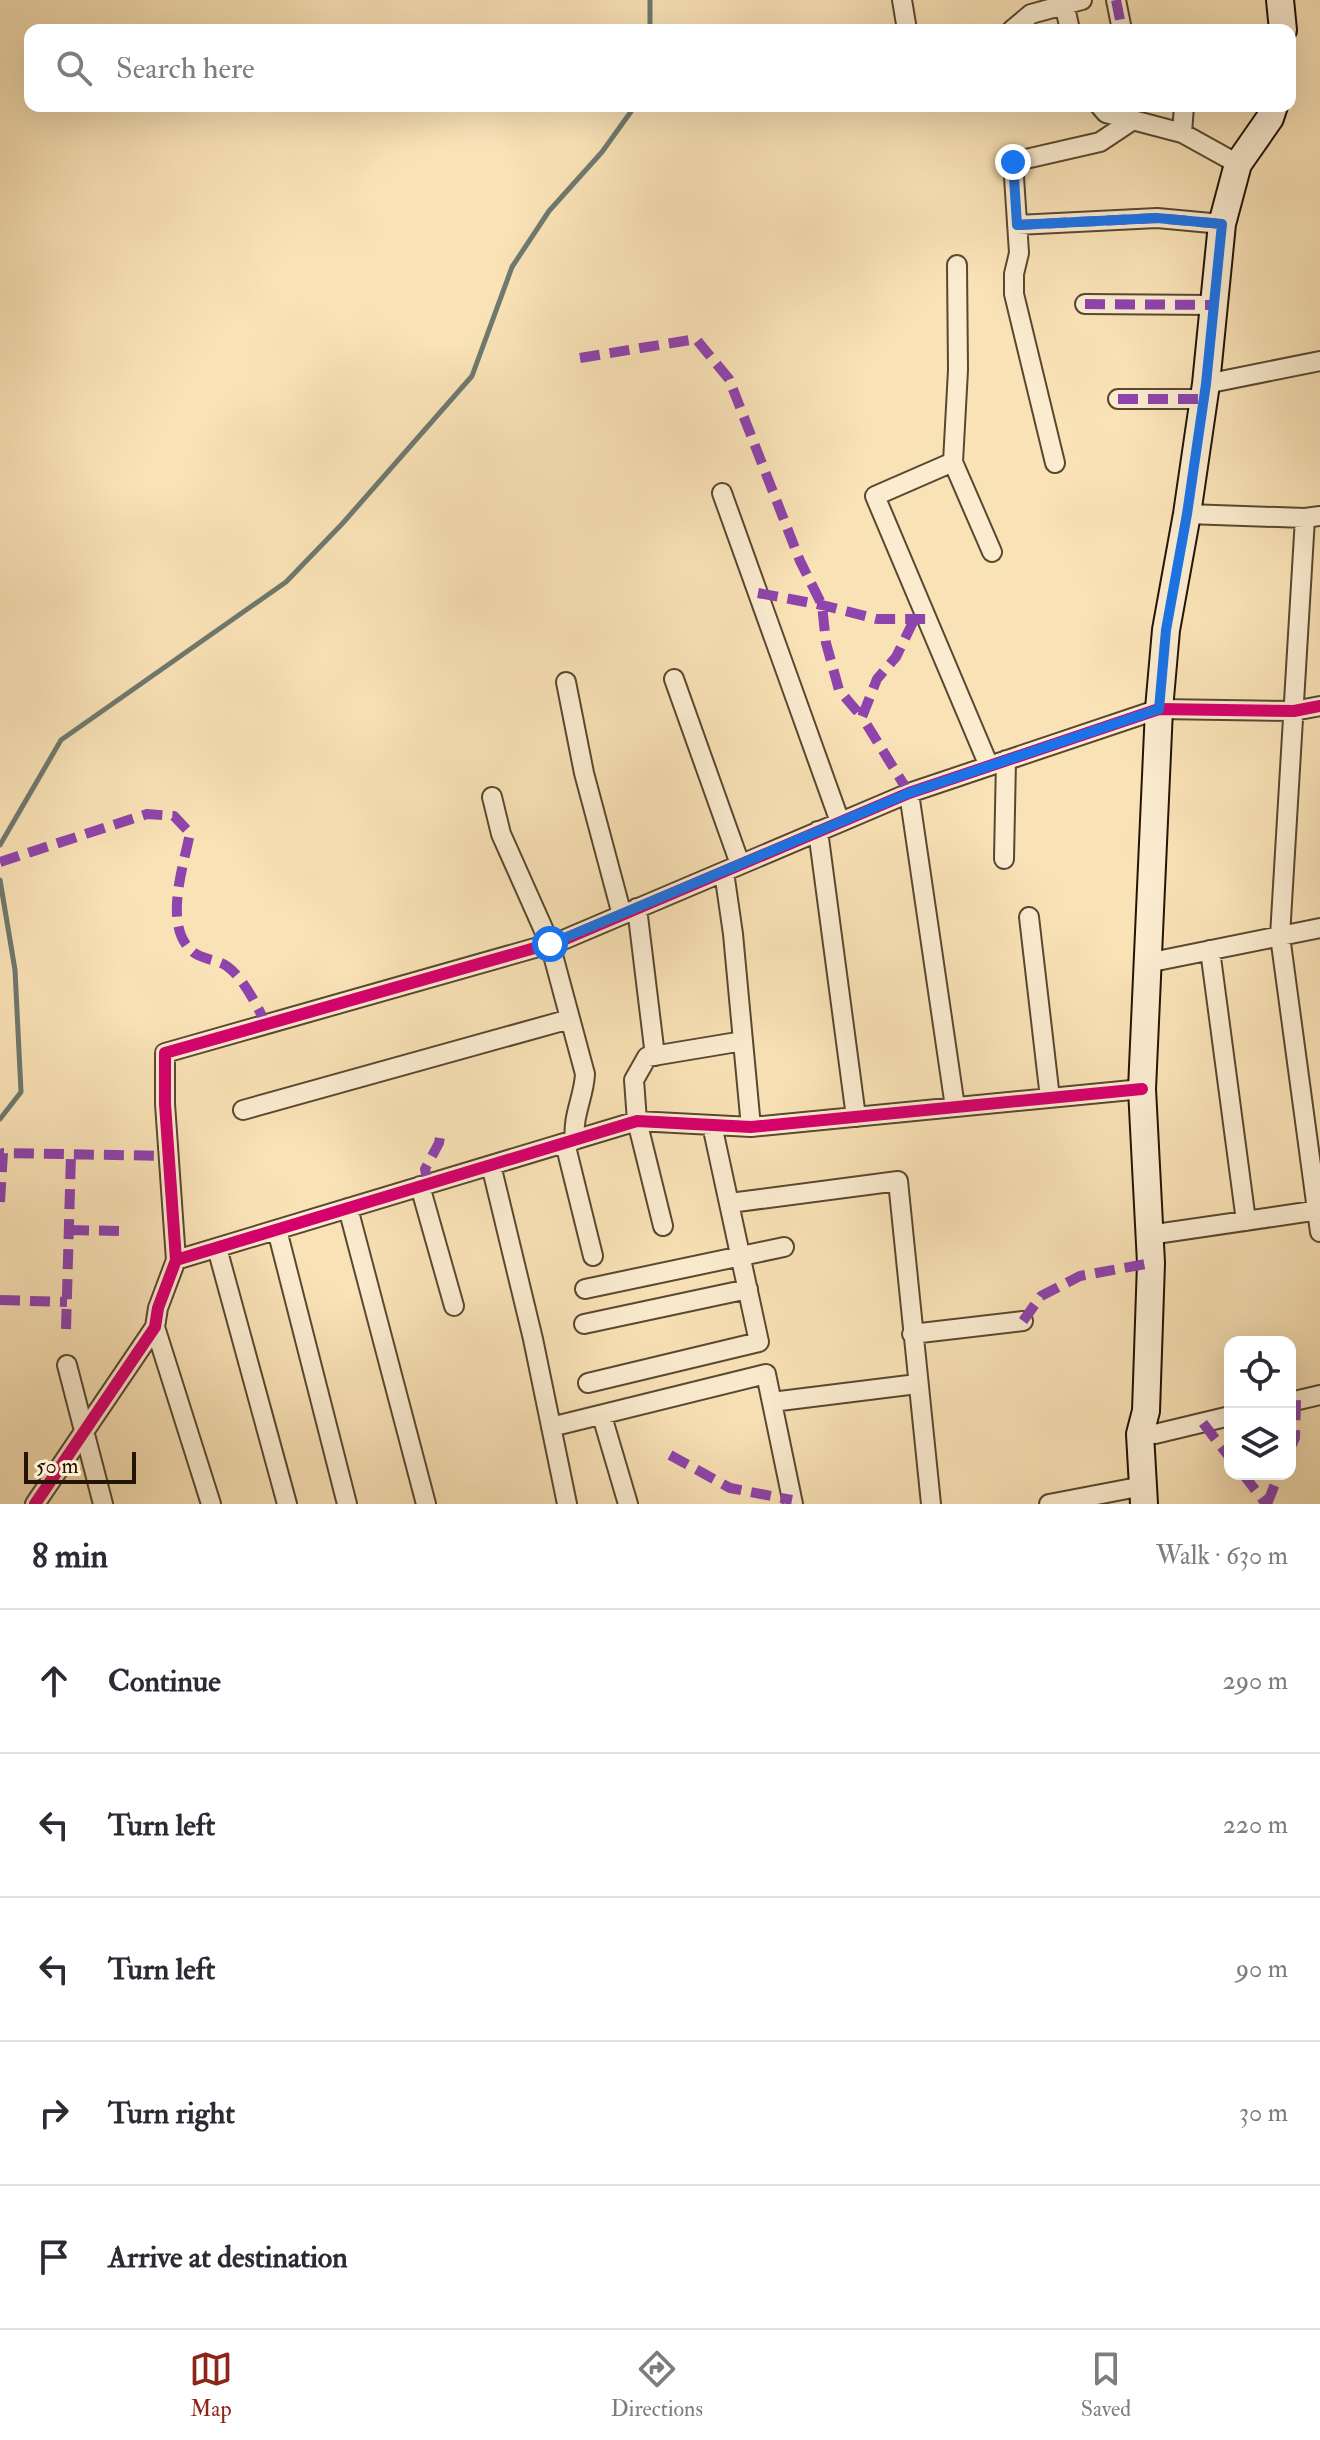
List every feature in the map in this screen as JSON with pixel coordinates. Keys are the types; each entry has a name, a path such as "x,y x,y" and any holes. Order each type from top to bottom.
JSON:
{"main road":[{"path":"1280,0 1282,24"},
{"path":"1149,1498 1140,1434 1151,1422 1151,1263 1142,1089 1159,709 1166,630 1205,392 1222,224 1238,164 1272,112"}],"street":[{"path":"902,0 906,24"},
{"path":"1116,0 1121,24"},
{"path":"1019,24 1031,14 1073,2 1071,24"},
{"path":"1105,112 1182,133 1238,164"},
{"path":"1182,133 1184,112"},
{"path":"1055,463 1014,294 1014,274 1019,253 1013,162 1100,142 1133,120"},
{"path":"1017,225 1157,218 1222,224"},
{"path":"957,265 958,370 953,462 992,552"},
{"path":"1085,304 1214,305"},
{"path":"1118,399 1205,392 1320,361"},
{"path":"953,462 875,496 998,763 1004,859"},
{"path":"722,493 840,822"},
{"path":"1187,514 1313,517 1294,711 1280,936 1320,1232"},
{"path":"674,679 732,868 733,934 751,1127"},
{"path":"566,682 584,773 630,912 655,1056"},
{"path":"35,1504 155,1327 158,1308 176,1260 165,1104 165,1053 550,944 909,793 1159,709 1294,711 1320,706"},
{"path":"909,793 955,1107"},
{"path":"492,797 501,834 550,944 585,1074 570,1141 593,1256"},
{"path":"818,831 856,1117"},
{"path":"1029,917 1050,1098"},
{"path":"1147,963 1320,928"},
{"path":"1210,950 1246,1221"},
{"path":"243,1110 570,1019"},
{"path":"663,1226 637,1121 634,1080 647,1057 743,1041"},
{"path":"176,1260 637,1121 751,1127 1142,1089"},
{"path":"588,1383 759,1342 712,1125"},
{"path":"491,1165 533,1339 567,1504"},
{"path":"730,1203 898,1181 931,1504"},
{"path":"420,1186 454,1306"},
{"path":"348,1208 426,1504"},
{"path":"1149,1235 1318,1210"},
{"path":"277,1230 347,1504"},
{"path":"585,1289 784,1247"},
{"path":"217,1248 287,1504"},
{"path":"584,1324 748,1289"},
{"path":"912,1334 1023,1321"},
{"path":"155,1327 211,1504"},
{"path":"67,1365 103,1504"},
{"path":"551,1427 766,1374 793,1504"},
{"path":"772,1402 917,1384"},
{"path":"1296,1401 1320,1395"},
{"path":"602,1416 628,1504"},
{"path":"1151,1422 1224,1416"},
{"path":"1049,1504 1149,1498"}],"waterway":[{"path":"650,0 650,24"},
{"path":"0,845 61,740 286,582 342,524 472,376 512,267 549,211 602,152 631,112"},
{"path":"0,880 15,970 21,1092 0,1119"}],"marked path":[{"path":"1116,0 1121,24"},
{"path":"1017,225 1157,218 1222,224"},
{"path":"1085,304 1214,305"},
{"path":"580,358 696,339 729,379 800,561 822,605 826,643 839,690 862,717"},
{"path":"1118,399 1204,399"},
{"path":"758,593 877,619 927,619"},
{"path":"909,793 862,717 877,679 896,657 914,620"},
{"path":"0,862 147,814 174,816 190,833 180,878 177,912 184,941 197,955 224,964 234,972 250,993 266,1024"},
{"path":"428,1184 425,1169 439,1143 441,1130"},
{"path":"0,1202 3,1153 170,1156"},
{"path":"66,1329 71,1154"},
{"path":"69,1230 120,1231"},
{"path":"1023,1321 1041,1296 1080,1276 1151,1263"},
{"path":"0,1300 67,1302"},
{"path":"1203,1423 1224,1450"},
{"path":"670,1455 730,1488 792,1500"},
{"path":"1248,1480 1266,1504"},
{"path":"1267,1504 1277,1480"}],"cycle path":[{"path":"35,1504 155,1327 158,1308 176,1260 165,1104 165,1053 563,940 909,793 1159,709 1294,711 1320,706"},
{"path":"176,1260 637,1121 751,1127 1142,1089"}],"route":[{"path":"550,944 909,793 1159,709 1166,630 1206,384 1222,224 1157,218 1017,225 1013,162"}]}
